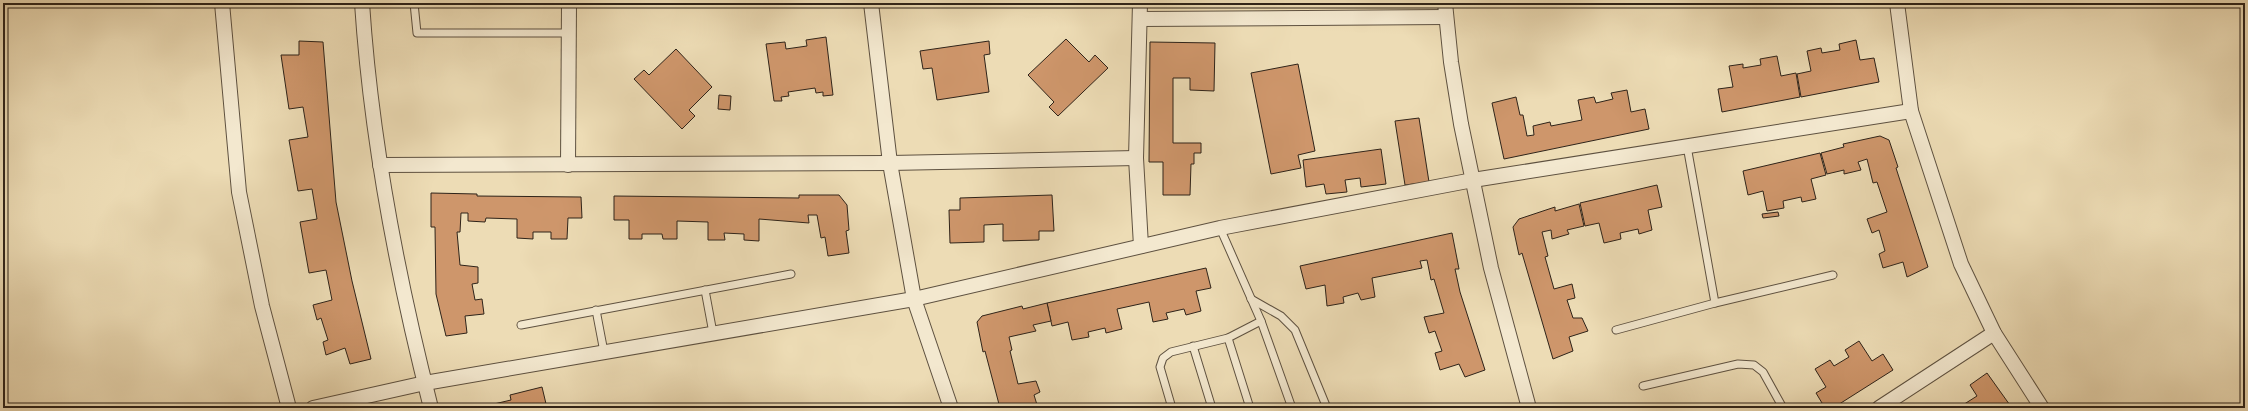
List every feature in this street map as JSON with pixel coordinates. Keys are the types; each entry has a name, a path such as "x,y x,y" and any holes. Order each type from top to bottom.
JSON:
{"street":[{"path":"222,3 239,192 262,306 289,408"},
{"path":"362,3 380,165 393,242 431,408"},
{"path":"568,164 569,3"},
{"path":"871,3 890,163 914,298 951,408"},
{"path":"1140,3 1136,158 1141,246"},
{"path":"1897,3 1911,111 1961,264 1994,333 2042,408"},
{"path":"1140,19 1445,10 1462,124 1491,268 1529,408"},
{"path":"313,408 425,383 914,298 1220,228 1473,180 1911,111"},
{"path":"380,165 890,163 1136,158"},
{"path":"1879,408 1994,333"}],"lane":[{"path":"427,3 414,3 417,33 569,33"},
{"path":"1687,146 1715,303"},
{"path":"1220,228 1261,321 1292,408"},
{"path":"520,325 791,274"},
{"path":"1616,330 1715,303 1833,275"},
{"path":"705,290 713,333"},
{"path":"1251,299 1281,316 1295,330 1327,408"},
{"path":"596,310 604,352"},
{"path":"1172,408 1160,367 1163,358 1171,352 1228,338 1261,321"},
{"path":"1228,338 1250,408"},
{"path":"1193,346 1212,408"},
{"path":"1643,386 1738,364 1754,365 1763,372 1783,408"}],"building":[{"path":"826,37 833,95 823,96 823,92 816,93 815,88 788,92 789,96 781,97 782,101 774,101 766,44 785,42 786,49 807,46 806,40"},
{"path":"1066,39 1089,62 1095,55 1108,68 1058,116 1049,107 1054,102 1028,75"},
{"path":"1856,40 1860,60 1874,58 1879,82 1801,97 1797,74 1811,71 1807,51 1821,48 1822,53 1840,50 1839,44"},
{"path":"299,41 323,42 336,202 352,281 371,359 350,364 345,348 326,355 323,342 328,340 321,318 317,320 313,305 332,300 326,270 309,273 300,222 317,219 312,189 298,191 289,140 308,137 303,107 289,109 281,55 299,55"},
{"path":"989,41 990,54 984,55 989,92 937,100 932,68 923,69 920,51"},
{"path":"1150,42 1215,43 1214,91 1190,90 1190,78 1173,78 1173,143 1201,143 1201,153 1194,153 1194,164 1191,164 1190,195 1163,195 1163,162 1149,162"},
{"path":"676,49 712,87 689,110 695,116 682,129 634,79 644,70 649,75"},
{"path":"1777,56 1781,76 1796,73 1800,97 1722,112 1718,89 1733,87 1729,66 1743,64 1743,68 1761,65 1760,59"},
{"path":"1298,64 1315,151 1298,155 1301,168 1271,174 1251,73"},
{"path":"1627,90 1631,112 1645,109 1649,129 1504,159 1492,103 1516,97 1520,115 1523,115 1527,136 1534,135 1533,126 1550,122 1551,126 1582,120 1578,100 1594,97 1596,103 1613,99 1611,93"},
{"path":"719,95 731,96 730,110 718,109"},
{"path":"1419,118 1429,182 1405,185 1395,121"},
{"path":"1880,136 1889,140 1898,167 1896,168 1928,267 1907,277 1903,262 1883,268 1879,254 1885,251 1879,230 1872,233 1867,219 1887,212 1877,182 1873,183 1867,159 1858,162 1861,170 1844,174 1844,170 1827,174 1821,153 1844,147 1843,144"},
{"path":"1381,149 1386,184 1361,187 1360,178 1345,180 1347,192 1326,194 1324,184 1306,187 1303,160"},
{"path":"1820,153 1826,175 1811,179 1816,199 1802,202 1801,197 1783,201 1784,208 1767,211 1763,191 1748,195 1743,171"},
{"path":"1657,185 1662,207 1648,210 1652,230 1639,234 1638,229 1620,233 1621,239 1604,243 1599,223 1585,226 1580,203"},
{"path":"431,193 477,194 477,196 581,197 582,218 568,218 567,239 551,239 551,232 533,232 533,239 517,238 517,219 486,218 485,222 468,221 468,213 461,213 460,232 457,232 460,265 478,267 478,283 472,284 475,300 482,299 484,314 465,316 467,333 446,336 436,294 435,227 431,227"},
{"path":"799,195 839,195 847,205 849,230 846,231 849,253 828,256 825,237 821,238 817,215 808,215 809,223 759,219 759,241 744,240 744,234 724,233 725,240 708,240 708,222 677,221 677,239 663,239 662,234 642,234 642,239 629,239 629,220 614,220 614,196 799,198"},
{"path":"1052,195 1054,231 1039,231 1039,240 1003,241 1003,224 984,225 984,242 950,243 949,210 960,210 960,198"},
{"path":"1579,204 1584,226 1567,230 1569,234 1552,239 1551,230 1542,232 1548,256 1545,257 1554,289 1572,284 1575,298 1567,300 1573,318 1582,318 1588,331 1569,337 1573,351 1553,359 1522,253 1519,255 1513,227 1519,219 1555,207 1555,211"},
{"path":"1778,212 1779,216 1763,218 1762,214"},
{"path":"1452,233 1459,269 1455,269 1460,292 1485,370 1465,377 1459,364 1440,370 1435,353 1442,351 1435,331 1429,333 1424,317 1444,313 1434,279 1431,280 1427,260 1420,261 1422,268 1372,278 1375,297 1361,300 1358,293 1343,297 1344,303 1327,306 1325,285 1306,289 1300,266"},
{"path":"1206,268 1211,288 1196,291 1201,311 1186,315 1184,309 1166,313 1168,319 1153,322 1149,302 1117,309 1122,329 1106,333 1105,328 1088,332 1089,337 1072,340 1068,322 1052,326 1047,303"},
{"path":"1047,303 1051,321 1033,325 1036,331 1009,337 1012,350 1010,351 1018,384 1036,381 1040,392 1034,395 1038,408 1000,408 985,351 983,352 977,322 982,316 1022,306 1023,309"},
{"path":"1859,341 1872,361 1883,354 1893,370 1833,408 1825,408 1816,393 1826,387 1815,369 1830,360 1834,366 1849,357 1845,350"},
{"path":"1987,373 2012,408 1958,408 1977,396 1970,385"},
{"path":"542,387 547,408 477,408 511,400 510,395"}]}
